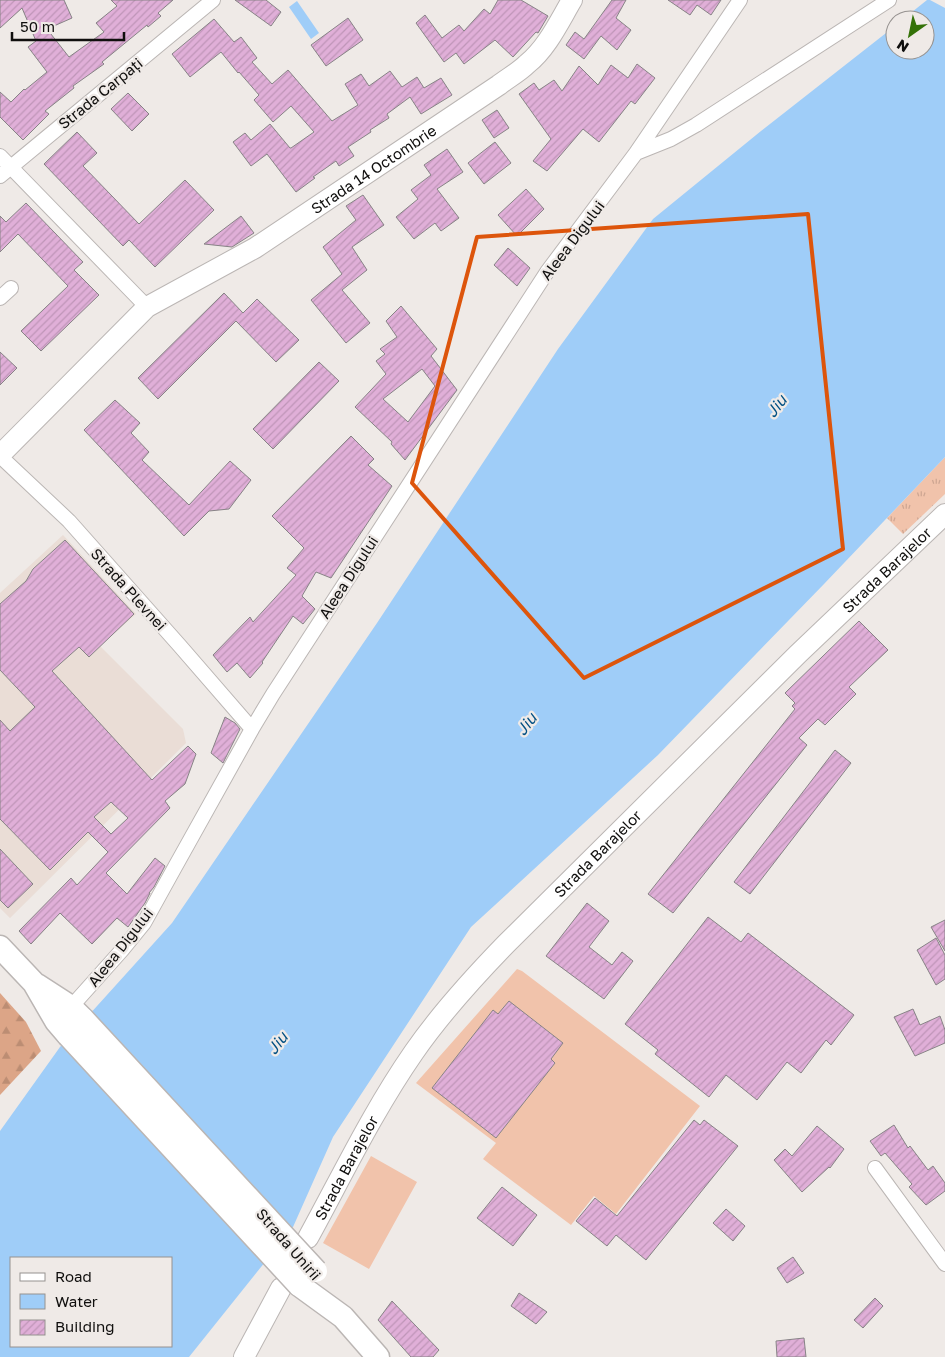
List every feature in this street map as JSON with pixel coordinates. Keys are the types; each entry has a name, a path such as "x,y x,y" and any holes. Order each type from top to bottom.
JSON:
{"main road":[{"name":"Strada 14 Octombrie","path":"0,456 147,307 255,248 521,69 542,48 572,0"},
{"name":"Strada Barajelor","path":"308,1238 385,1097 422,1040 461,992 798,654 945,514"},
{"name":"Strada Unirii","path":"0,947 34,983 56,1021 74,1021 299,1281 343,1317 378,1357"},
{"path":"244,1357 299,1281"}],"street":[{"name":"Strada Carpați","path":"5,171 213,0"},
{"name":"Aleea Digului","path":"74,1021 116,957 144,923 272,694 547,272 636,154 740,0"},
{"name":"Aleea Digului","path":"636,154 671,139 696,125 889,0"},
{"path":"0,156 5,171 147,307"},
{"path":"0,298 11,288"},
{"name":"Strada Plevnei","path":"0,456 69,521 252,729"},
{"path":"875,1168 945,1264"}],"highlighted area":[{"path":"808,214 843,549 584,678 412,483 477,237"}],"shaded area":[{"path":"63,535 136,614 100,646 183,729 186,743 10,918 0,908 0,593"}],"green space":[{"path":"945,457 945,494 903,534 887,518"},
{"path":"517,969 700,1106 616,1214 594,1196 571,1225 483,1159 496,1143 416,1083"},
{"path":"0,993 26,1022 41,1051 0,1095"},
{"path":"371,1156 417,1182 369,1269 323,1243"}],"water":[{"name":"Jiu","path":"927,0 945,8 945,457 658,755 471,927 333,1137 293,1227 189,1357 0,1357 0,1131 60,1047 172,923 377,623 558,349 653,219 885,34 885,60 935,60 935,10 914,10"},
{"path":"297,1 319,33 311,39 289,7"}],"building":[{"path":"0,0 64,0 72,18 47,29 69,57 104,32 96,23 117,6 111,0 173,0 158,13 161,16 148,27 147,25 102,62 104,64 73,86 74,88 45,111 49,114 23,140 0,117 0,92 11,102 24,89 47,72 28,47 36,41 22,8 0,28"},
{"path":"235,0 266,0 281,12 271,26"},
{"path":"498,0 521,0 548,16 538,33 536,32 513,57 495,40 464,64 456,53 444,62 416,23 425,15 442,38 459,25 464,31 484,9 490,14"},
{"path":"612,0 626,0 616,18 631,30 617,50 601,36 584,59 566,45 575,32 584,39"},
{"path":"668,0 721,0 711,15 697,5 690,15"},
{"path":"348,18 363,40 326,66 311,45"},
{"path":"214,19 234,42 241,37 257,58 252,62 272,84 288,70 332,121 358,105 345,84 361,74 369,86 390,71 402,87 417,77 424,88 441,78 452,95 421,114 410,97 387,114 389,118 348,147 354,156 339,166 336,161 296,192 267,154 251,166 233,142 245,133 251,140 270,124 291,148 314,132 291,106 273,122 254,100 259,95 221,52 190,77 172,54"},
{"path":"637,64 655,78 635,104 631,101 599,142 583,129 547,171 533,161 551,139 519,94 534,83 539,90 554,80 562,91 579,66 598,85 611,65 628,78"},
{"path":"128,93 149,114 132,131 111,109"},
{"path":"497,110 509,128 494,138 482,120"},
{"path":"77,132 97,153 83,166 139,224 185,180 214,210 155,267 129,240 123,246 44,164"},
{"path":"495,142 511,163 484,184 468,163"},
{"path":"447,149 463,172 437,189 459,218 441,231 435,223 414,239 396,217 418,199 411,190 431,175 424,165"},
{"path":"526,189 544,209 517,236 498,215"},
{"path":"363,195 384,225 352,247 367,270 342,290 370,323 346,343 311,300 342,274 323,247 356,220 346,206"},
{"path":"26,203 83,262 74,270 99,295 41,351 21,331 68,286 18,234 0,252 0,216 6,222"},
{"path":"241,216 254,233 232,247 204,244"},
{"path":"508,248 530,268 517,286 494,265"},
{"path":"224,293 243,313 257,299 299,340 276,362 236,321 158,399 138,378"},
{"path":"401,306 437,349 431,356 457,390 405,460 391,444 392,442 355,407 386,374 376,361 385,354 380,349 397,337 386,321","holes":["422,369 435,386 408,422 383,399"]},
{"path":"0,352 17,368 0,385"},
{"path":"319,362 339,381 273,449 253,429"},
{"path":"115,400 140,423 131,433 149,452 142,460 189,505 230,461 251,480 229,509 209,511 184,536 84,430"},
{"path":"351,436 374,459 368,465 392,486 331,578 316,572 302,596 315,609 303,624 293,616 263,663 250,678 237,663 227,672 213,655 250,617 253,622 296,575 287,568 304,548 272,516"},
{"path":"65,540 134,614 89,657 79,647 52,671 152,780 188,746 196,754 185,784 165,801 170,808 106,873 127,894 155,858 165,866 154,887 128,927 117,918 92,944 60,913 31,944 19,931 71,878 77,885 108,852 88,832 50,870 0,819 0,720 10,731 35,707 0,670 0,604 26,581 33,569","holes":["111,802 128,818 111,834 94,817"]},
{"path":"859,621 888,650 849,687 856,694 825,725 818,719 799,738 807,745 673,913 648,894 795,709 792,706 795,703 785,693"},
{"path":"225,717 235,723 240,729 223,763 211,753"},
{"path":"835,750 851,763 750,894 734,882"},
{"path":"0,849 33,884 8,908 0,900"},
{"path":"587,903 609,921 589,947 612,965 622,952 633,961 604,999 546,956"},
{"path":"708,917 741,942 748,933 854,1015 831,1045 826,1040 801,1073 787,1062 757,1100 726,1075 709,1097 655,1054 658,1050 625,1024"},
{"path":"945,920 945,951 931,927"},
{"path":"936,938 945,955 945,979 936,985 917,950"},
{"path":"509,1001 563,1043 551,1059 555,1063 496,1138 432,1088 493,1010 498,1014"},
{"path":"913,1009 920,1025 940,1016 945,1030 945,1043 915,1056 894,1017"},
{"path":"694,1120 700,1125 704,1120 738,1146 646,1260 616,1235 607,1246 576,1221 595,1198 617,1216"},
{"path":"894,1125 908,1148 910,1146 928,1170 933,1166 945,1183 945,1191 926,1205 909,1187 912,1184 885,1153 881,1156 870,1141"},
{"path":"817,1126 844,1149 830,1168 802,1192 774,1160 785,1149 792,1156"},
{"path":"502,1187 537,1215 513,1246 477,1218"},
{"path":"726,1209 745,1226 733,1241 713,1223"},
{"path":"793,1257 804,1273 787,1283 777,1268"},
{"path":"519,1293 547,1312 536,1324 511,1306"},
{"path":"875,1298 883,1306 863,1328 854,1320"},
{"path":"392,1301 439,1350 433,1357 411,1357 378,1320"},
{"path":"804,1338 806,1357 777,1357 776,1341"}]}
